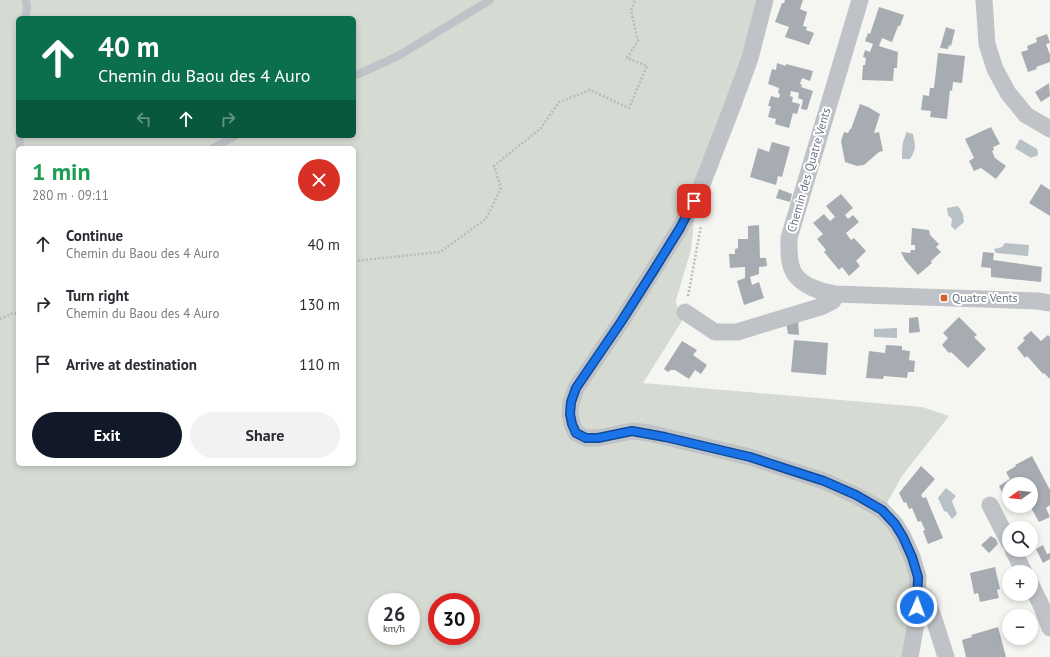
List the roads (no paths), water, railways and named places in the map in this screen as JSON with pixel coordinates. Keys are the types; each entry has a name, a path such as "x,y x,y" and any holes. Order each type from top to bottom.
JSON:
{"street":[{"path":"765,0 750,58 701,187 680,228 621,322 576,388 571,402 570,414 572,424 576,433 586,438 598,438 632,431 649,433 750,457 824,481 856,495 882,510 895,524 903,537 912,557 918,577 916,623 910,657"},
{"name":"Chemin des Quatre Vents","path":"860,0 789,238 789,258 794,273 806,284 822,292 835,294 1038,301 1050,303"},
{"path":"984,0 987,44 994,69 1008,93 1026,115 1050,129"},
{"path":"685,312 715,332 737,332 823,306 833,301 835,294"},
{"path":"990,505 1002,528"},
{"path":"918,592 925,597 933,616 946,657"},
{"path":"1038,599 1050,628"}],"lane":[{"path":"25,16 27,8 26,0"},
{"path":"356,75 398,56 490,0"},
{"path":"217,146 231,138"}],"place":[{"name":"Quatre Vents","path":"944,298"}]}
